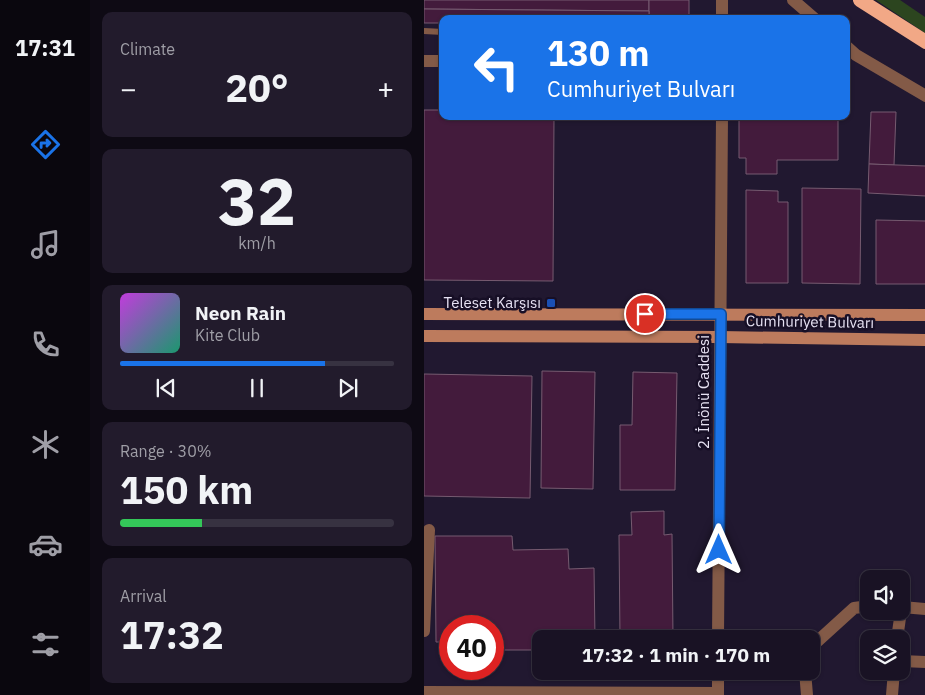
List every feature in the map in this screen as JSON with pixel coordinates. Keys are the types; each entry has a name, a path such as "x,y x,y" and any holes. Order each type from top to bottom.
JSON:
{"highway":[{"path":"860,0 925,42"}],"main road":[{"name":"Cumhuriyet Bulvarı","path":"424,314 925,315"},
{"name":"Cumhuriyet Bulvarı","path":"424,336 925,340"}],"street":[{"path":"722,0 722,15"},
{"path":"793,0 810,15"},
{"path":"850,50 925,96"},
{"path":"424,61 439,61"},
{"name":"2. İnönü Caddesi","path":"718,630 722,120"},
{"path":"424,631 429,530"},
{"path":"820,639 854,608 860,607"},
{"path":"910,608 925,609"},
{"path":"910,661 925,662"},
{"path":"424,692 718,694 718,680"},
{"path":"806,680 807,695"},
{"path":"892,695 893,680"}],"lane":[{"path":"424,31 439,32"}],"green space":[{"path":"876,0 900,0 925,17 925,33"}],"building":[{"path":"424,0 649,0 649,11 424,9"},
{"path":"649,0 689,0 689,15 649,15"},
{"path":"424,9 649,11 649,15 439,15 439,23 424,23"},
{"path":"424,110 439,110 439,120 554,120 553,281 424,280"},
{"path":"871,112 896,112 894,165 869,164"},
{"path":"739,120 838,120 838,160 777,160 777,174 746,174 746,158 739,158"},
{"path":"869,164 926,166 926,196 868,193"},
{"path":"802,188 861,189 860,284 802,283"},
{"path":"746,190 778,191 778,202 788,202 788,283 746,283"},
{"path":"876,220 926,221 926,284 876,284"},
{"path":"542,371 595,372 593,489 541,488"},
{"path":"633,372 677,373 675,490 620,490 620,425 632,425"},
{"path":"424,374 532,376 530,498 424,496"},
{"path":"664,511 664,535 672,534 673,630 620,630 619,535 632,535 631,512"},
{"path":"435,536 512,536 513,550 568,549 569,569 594,568 595,630 532,630 532,650 504,650 504,615 439,615 439,642 436,642"}],"place":[{"name":"Teleset Karşısı","path":"551,303"}],"route":[{"path":"645,314 721,314 719,550"}]}
